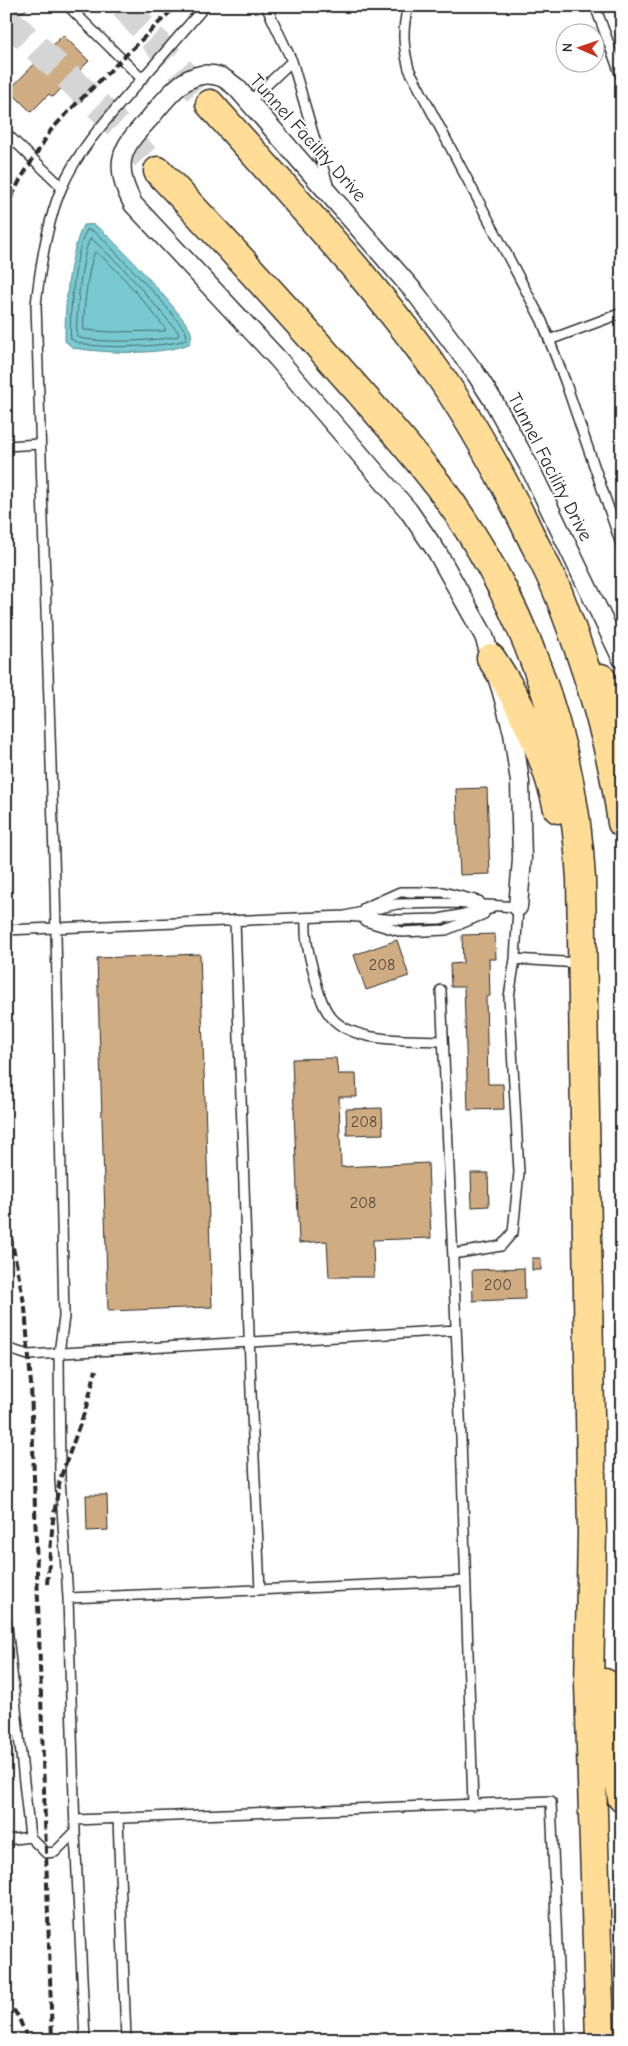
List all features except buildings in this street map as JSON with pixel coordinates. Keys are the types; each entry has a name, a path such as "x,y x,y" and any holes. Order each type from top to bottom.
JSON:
{"highway":[{"path":"210,104 383,302 438,373 483,444 622,719"},
{"path":"158,171 251,269 400,439 456,511 492,570 518,622 541,678 566,762 580,852 592,1532 589,1684 600,2040"},
{"path":"558,593 600,719 614,777 622,823"},
{"path":"487,647 523,712 549,776 564,838 571,936 582,963"},
{"path":"592,1532 606,1698 622,1798"}],"street":[{"name":"Tunnel Facility Drive","path":"509,907 522,859 520,782 512,733 487,647 437,552 408,510 278,358 133,204 123,186 122,162 126,147 174,88 191,78 203,75 221,77 237,88 435,317 494,402 530,468 622,659"}],"lane":[{"path":"68,6 142,79"},
{"path":"85,2040 75,1820 68,1598 60,1479 60,1354 64,1317 55,927 36,305 40,268 62,187 75,162 99,127 205,6"},
{"path":"266,6 292,61 331,195"},
{"path":"408,6 403,46 409,69 542,321 565,381 622,547"},
{"path":"595,6 620,68 622,79"},
{"path":"249,102 292,61"},
{"path":"6,132 62,187"},
{"path":"549,340 622,313"},
{"path":"6,446 40,444"},
{"path":"346,916 397,904 452,903 509,907"},
{"path":"6,930 346,916 399,920 439,919 509,907"},
{"path":"452,1254 501,1246 513,1232 519,1172 509,997 515,959 509,907"},
{"path":"306,918 305,942 322,1002 329,1015 347,1029 371,1037 443,1041"},
{"path":"235,920 249,1342 260,1590"},
{"path":"515,959 582,963"},
{"path":"440,990 456,1330 473,1804"},
{"path":"6,1348 28,1355 60,1354 456,1330"},
{"path":"68,1598 465,1581"},
{"path":"6,1617 30,1837 46,1853 56,1852 76,1832"},
{"path":"75,1820 552,1802 561,2040"},
{"path":"118,1818 126,2040"},
{"path":"6,1840 30,1837"}],"water":[{"path":"83,225 94,225 101,230 145,274 185,322 191,334 189,344 147,352 116,352 73,348 65,341 68,282 74,253"}],"tunnel":[{"path":"124,6 210,104"},
{"path":"6,19 102,109 158,171"}],"railway":[{"path":"6,208 20,180 51,130 176,6"},
{"path":"6,1195 9,1219"},
{"path":"6,1212 25,1308 31,1384 52,2040"},
{"path":"47,1584 53,1520 60,1479 86,1408 96,1370"},
{"path":"6,2000 18,2016 28,2040"},
{"path":"6,2024 16,2040"}]}
